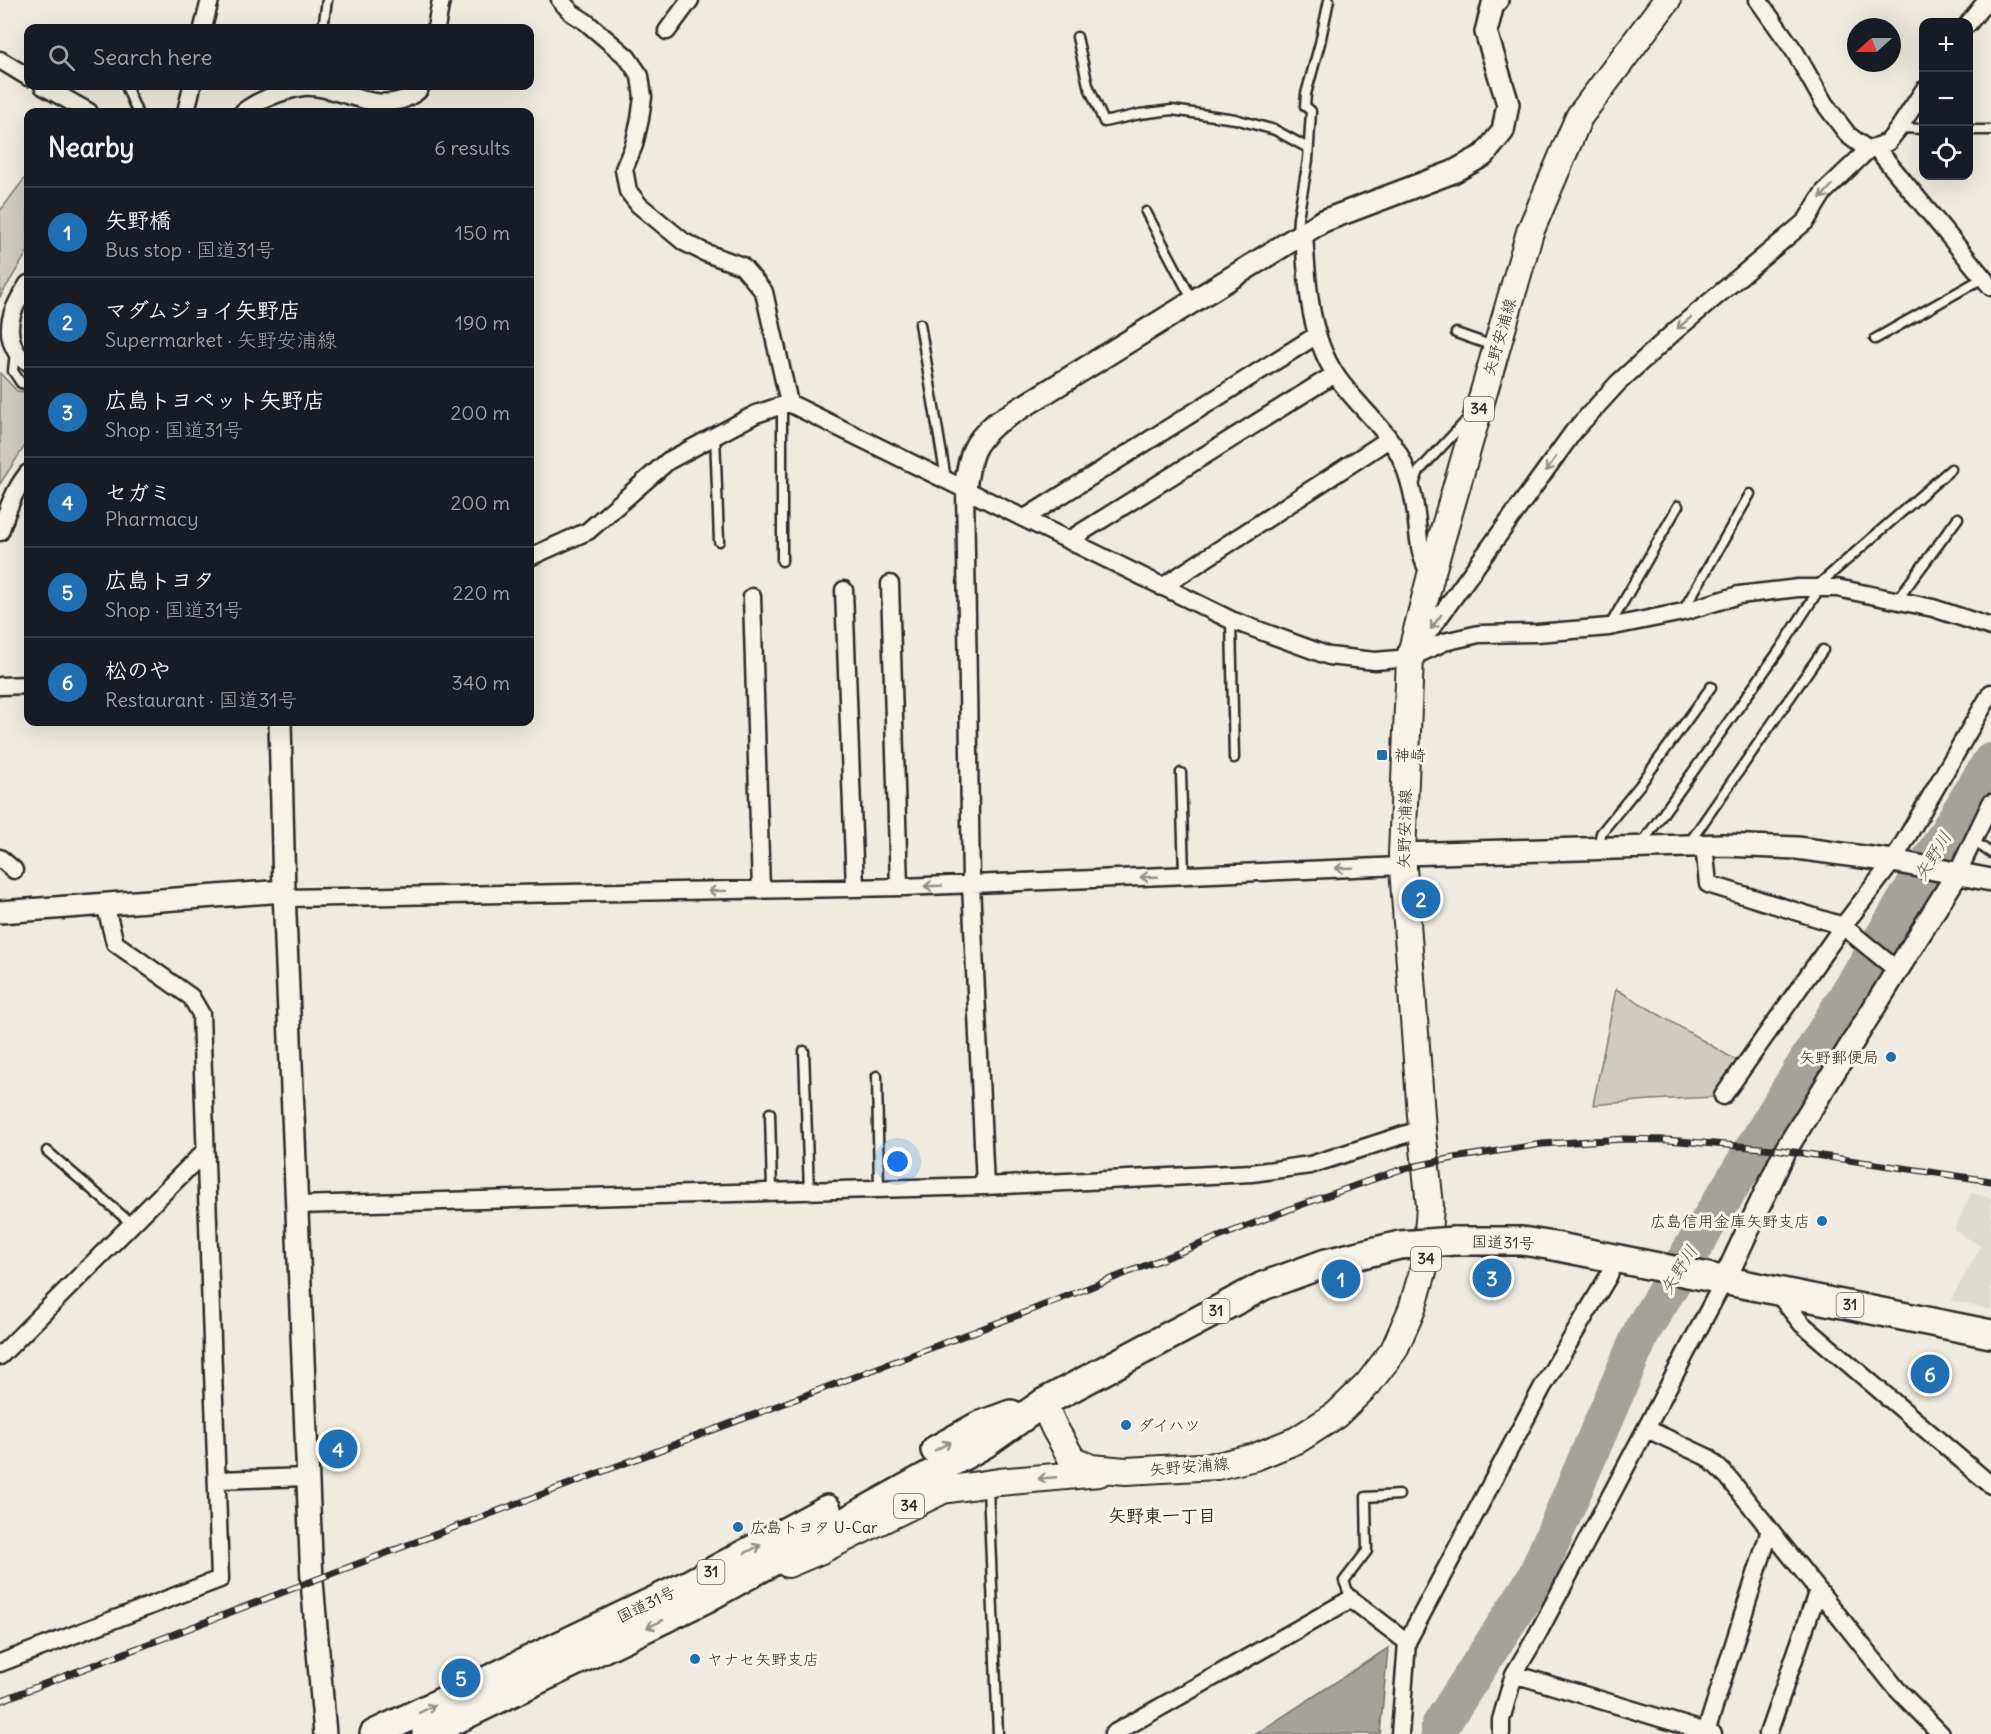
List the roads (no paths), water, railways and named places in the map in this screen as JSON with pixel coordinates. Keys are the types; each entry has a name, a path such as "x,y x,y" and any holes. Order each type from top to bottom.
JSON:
{"highway":[{"name":"国道31号","path":"426,1734 707,1598 985,1444 1043,1403 1263,1286 1364,1252 1400,1245 1454,1241 1522,1241 1625,1259 1991,1334"},
{"name":"国道31号","path":"374,1734 687,1585 978,1426 1043,1403"}],"main road":[{"name":"矢野安浦線","path":"1043,1403 1072,1459 1090,1468 1126,1471 1217,1466 1255,1457 1297,1440 1336,1415 1368,1384 1394,1350 1412,1309 1426,1261 1430,1206 1402,860 1410,658 1431,575 1530,232 1579,117 1667,0"},
{"name":"34","path":"707,1598 819,1551 942,1490 988,1483 1126,1471"}],"street":[{"path":"204,24 210,0"},
{"path":"437,24 441,0"},
{"path":"560,0 572,13 627,57 640,76 643,97 640,119 634,145 624,169 628,191 646,211 684,242 705,253 742,266 764,292 785,404"},
{"path":"667,32 690,0"},
{"path":"985,1186 971,884 965,489 969,457 980,437 995,424 1323,221 1453,172 1484,155 1503,131 1508,104 1486,32 1493,4 1497,0"},
{"path":"1758,0 1795,52 1824,103 1848,135 1872,149 1987,282"},
{"path":"1973,18 1987,0"},
{"path":"0,60 24,75"},
{"path":"50,90 82,108"},
{"path":"187,108 191,90"},
{"path":"249,108 263,99 293,90"},
{"path":"327,90 364,101 402,102 420,90"},
{"path":"1410,658 1575,431 1618,383 1806,221 1824,192 1872,149 1888,142 1919,96"},
{"path":"1301,235 1310,303 1317,335 1335,374 1389,439 1403,463 1412,490 1419,547 1424,565 1431,575"},
{"path":"24,291 13,310 10,322 15,350 24,359"},
{"path":"1025,518 1317,335"},
{"path":"1069,540 1335,374"},
{"path":"534,555 588,531 668,460 756,414 785,404 946,479 1231,620 1329,656 1375,661 1410,658 1444,642 1479,634 1537,633 1609,627 1683,612 1739,595 1798,588 1838,588 1933,608 1991,627"},
{"path":"1162,587 1389,439"},
{"path":"0,532 6,513 24,478"},
{"path":"890,584 899,887"},
{"path":"844,590 855,888"},
{"path":"752,597 761,890"},
{"path":"0,686 24,685"},
{"path":"1724,1096 1843,926 1897,861 1991,693"},
{"path":"280,726 312,1581 324,1734"},
{"path":"1501,1734 1501,1720 1514,1674 1647,1429 1717,1278 1785,1151 1897,970 1972,841 1991,803"},
{"path":"1695,846 1708,884 1843,926 1897,970"},
{"path":"0,912 285,894 899,887 1184,875 1402,860 1695,846 1797,848 1897,861 1991,880"},
{"path":"0,858 14,870"},
{"path":"0,1663 220,1579 201,1014 191,997 115,943 105,904"},
{"path":"297,1205 985,1186 1252,1173 1310,1165 1422,1129"},
{"path":"0,1356 205,1151"},
{"path":"1400,1734 1407,1642 1542,1388 1608,1277 1625,1259"},
{"path":"1775,1290 1802,1324 1991,1485"},
{"path":"1647,1429 1707,1457 1728,1477 1896,1688 1941,1734"},
{"path":"217,1480 308,1477"},
{"path":"1514,1674 1710,1733 1770,1530"},
{"path":"1768,1734 1818,1590"},
{"path":"1113,1734 1351,1599 1407,1642"}],"lane":[{"path":"324,24 327,0"},
{"path":"1301,235 1298,218 1308,160 1311,111 1305,106 1306,94 1329,0"},
{"path":"1077,37 1088,85 1104,122 1172,110 1235,119 1275,130 1308,148"},
{"path":"128,90 135,108"},
{"path":"1899,128 1919,129"},
{"path":"1973,130 1991,130"},
{"path":"1146,212 1193,302"},
{"path":"1875,339 1987,282"},
{"path":"920,324 946,479"},
{"path":"1456,333 1497,347"},
{"path":"15,350 13,371 24,384"},
{"path":"782,561 785,404"},
{"path":"1412,490 1419,471 1464,423 1475,421"},
{"path":"715,435 719,541"},
{"path":"1639,848 1780,648 1817,588 1951,469"},
{"path":"1683,612 1750,494"},
{"path":"1609,627 1678,506"},
{"path":"1897,600 1958,518"},
{"path":"1231,620 1234,758"},
{"path":"1695,846 1823,650"},
{"path":"1598,849 1601,832 1640,785 1711,687"},
{"path":"1181,774 1184,875"},
{"path":"1972,841 1991,853"},
{"path":"804,1051 809,1191"},
{"path":"877,1076 879,1189"},
{"path":"770,1113 772,1192"},
{"path":"47,1151 132,1224"},
{"path":"988,1483 998,1734"},
{"path":"1351,1599 1344,1581 1367,1551 1366,1497 1399,1495"}],"waterway":[{"name":"矢野川","path":"1440,1734 1440,1726 1535,1579 1643,1329 1991,762"}],"railway":[{"path":"0,1701 1029,1311 1298,1206 1402,1169 1542,1144 1624,1139 1667,1140 1774,1149 1991,1181"}],"place":[{"name":"神崎","path":"1382,755"},
{"name":"マダムジョイ矢野店","path":"1421,899"},
{"name":"矢野郵便局","path":"1891,1057"},
{"name":"広島信用金庫矢野支店","path":"1822,1221"},
{"name":"広島トヨペット矢野店","path":"1492,1278"},
{"name":"矢野橋","path":"1341,1279"},
{"name":"松のや","path":"1930,1374"},
{"name":"ダイハツ","path":"1126,1425"},
{"name":"セガミ","path":"338,1449"},
{"name":"広島トヨタ U-Car","path":"738,1527"},
{"name":"ヤナセ矢野支店","path":"695,1659"},
{"name":"広島トヨタ","path":"461,1678"}],"district":[{"name":"矢野東一丁目","path":"1162,1516"}]}
